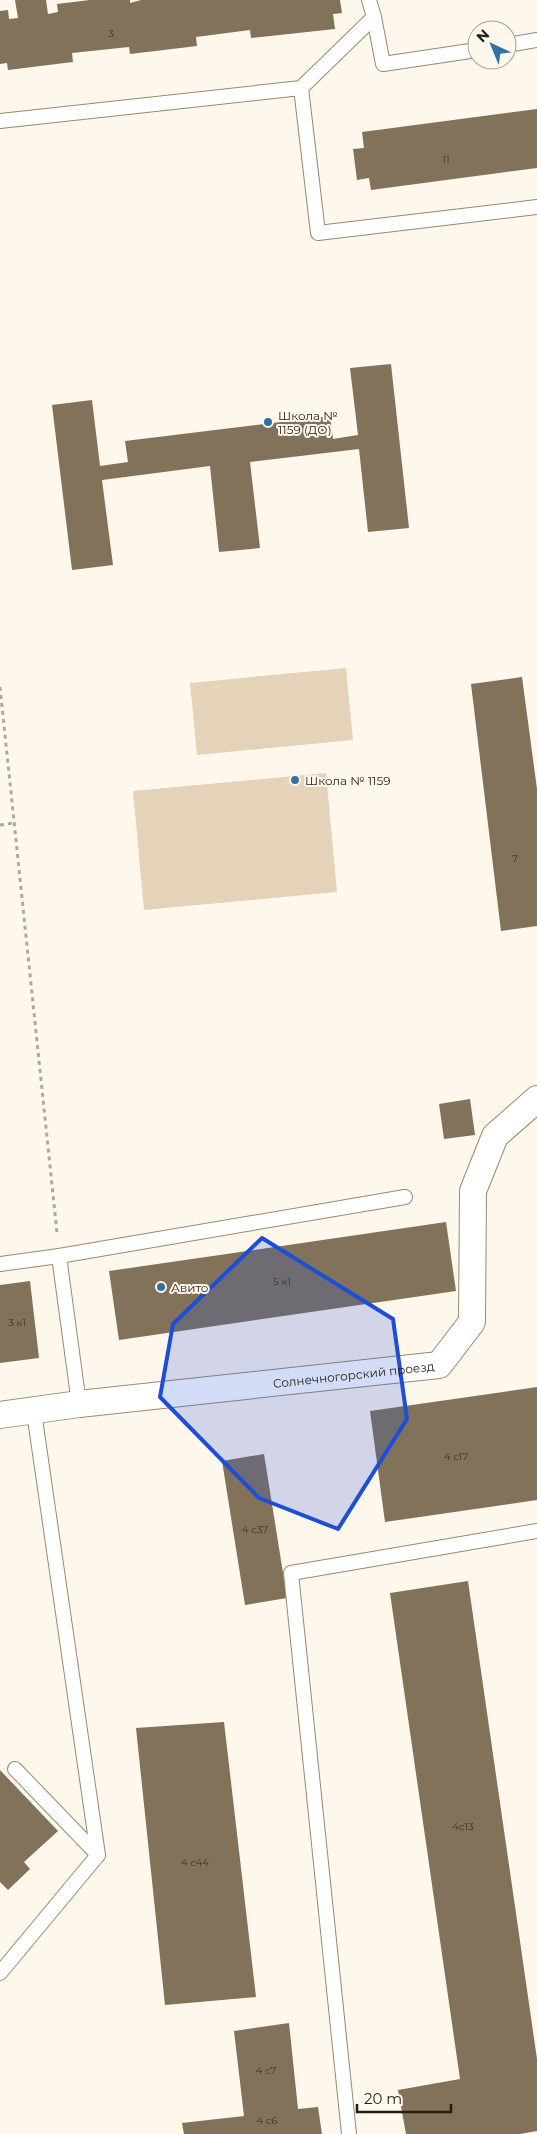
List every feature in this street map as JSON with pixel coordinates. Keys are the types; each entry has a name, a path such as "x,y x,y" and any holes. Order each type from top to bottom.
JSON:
{"street":[{"name":"Солнечногорский проезд","path":"0,1415 34,1412 79,1404 439,1366 472,1322 473,1191 494,1136 537,1099"}],"lane":[{"path":"369,0 383,64 467,51"},
{"path":"0,121 300,88 374,16"},
{"path":"517,43 537,40"},
{"path":"300,88 318,233 537,207"},
{"path":"0,1264 59,1256 405,1197"},
{"path":"59,1256 79,1404"},
{"path":"0,1973 98,1855 34,1412"},
{"path":"349,2134 291,1573 537,1531"},
{"path":"15,1769 98,1855"}],"path":[{"path":"0,687 59,1256"},
{"path":"0,825 14,823"}],"highlighted area":[{"path":"262,1238 393,1319 407,1419 338,1529 259,1498 160,1397 173,1324"}],"shaded area":[{"path":"346,668 353,740 197,755 190,683"},
{"path":"326,773 337,892 144,910 133,791"}],"building":[{"path":"15,0 46,0 48,14 58,12 57,4 90,0 130,0 130,3 141,0 340,0 342,13 333,14 335,29 251,38 250,30 196,37 197,46 130,54 129,47 72,53 73,62 8,70 7,63 0,64 0,11 8,10 9,19 18,18"},
{"path":"537,109 537,168 371,190 369,178 357,180 353,149 364,148 362,132"},
{"path":"391,364 409,528 368,532 359,449 250,462 260,548 219,552 210,466 102,480 113,565 72,570 52,405 92,400 100,466 128,462 125,441 330,416 333,439 358,435 350,368"},
{"path":"522,677 537,789 537,926 501,931 471,684"},
{"path":"470,1099 475,1135 444,1139 439,1104"},
{"path":"446,1222 456,1291 119,1340 109,1271"},
{"path":"30,1281 39,1358 0,1363 0,1285"},
{"path":"537,1387 537,1500 385,1522 370,1411"},
{"path":"264,1454 287,1598 245,1605 222,1461"},
{"path":"468,1581 537,2059 537,2131 520,2134 406,2134 398,2090 460,2079 390,1593"},
{"path":"224,1722 256,1997 165,2005 136,1728"},
{"path":"0,1770 58,1831 24,1862 30,1869 8,1890 0,1882"},
{"path":"289,2023 298,2109 318,2107 322,2134 184,2134 182,2123 244,2116 234,2031"}],"place":[{"name":"Школа № 1159 (ДО)","path":"268,422"},
{"name":"Школа № 1159","path":"295,780"},
{"name":"Авито","path":"161,1287"}]}
